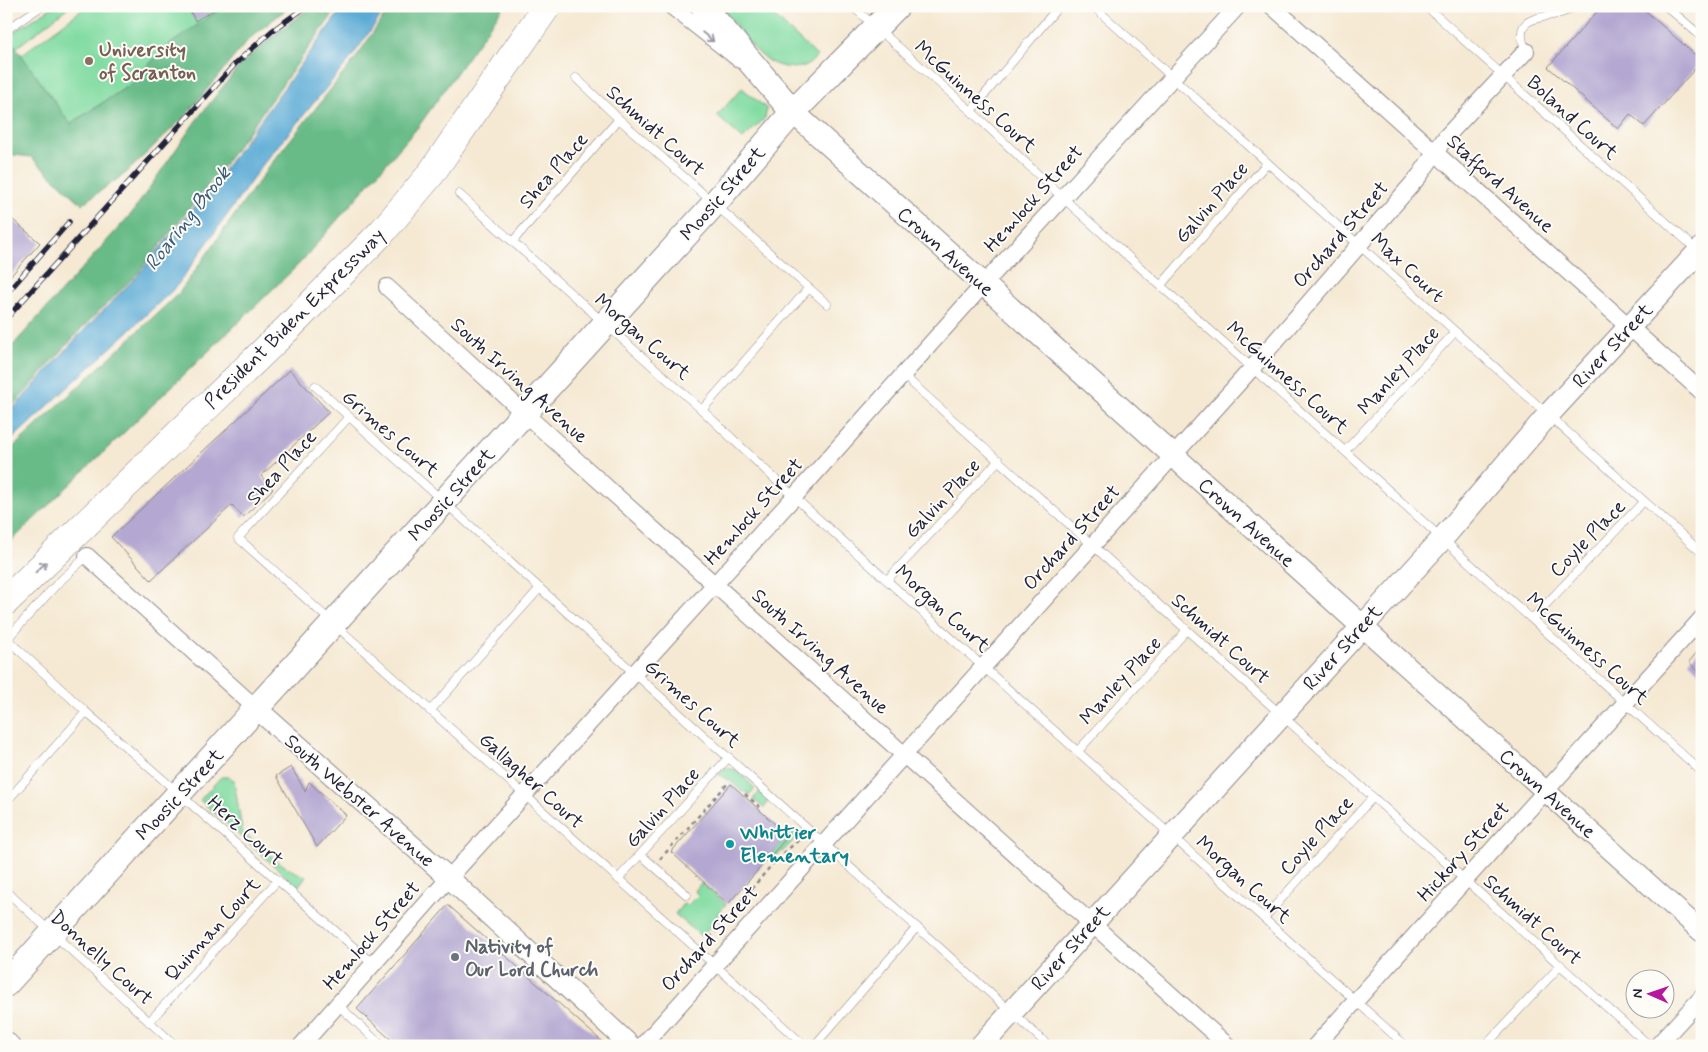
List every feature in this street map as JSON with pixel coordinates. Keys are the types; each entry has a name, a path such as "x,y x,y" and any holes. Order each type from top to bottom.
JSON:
{"highway":[{"name":"President Biden Expressway","path":"6,574 327,268 432,144 488,68 529,6"},
{"name":"President Biden Expressway","path":"6,601 289,327 382,232 430,175 546,6"}],"main road":[{"path":"703,6 793,112"},
{"name":"Moosic Street","path":"6,984 714,204 793,112 877,29 897,6"},
{"name":"Crown Avenue","path":"793,112 1362,626"},
{"name":"River Street","path":"981,1046 1442,539 1548,415 1700,250"}],"street":[{"path":"670,6 721,47 760,75"},
{"name":"Hemlock Street","path":"301,1046 449,878 526,795 983,285 1238,6"},
{"name":"Stafford Avenue","path":"1272,6 1702,392"},
{"name":"Orchard Street","path":"642,1046 903,753 1173,456 1420,175 1445,138 1526,51"},
{"name":"South Irving Avenue","path":"387,286 524,413 1228,1046"},
{"name":"South Webster Avenue","path":"87,556 449,878 631,1046"},
{"name":"Hickory Street","path":"1315,1046 1702,618"},
{"name":"Crown Avenue","path":"1362,626 1702,932"},
{"path":"1657,1046 1702,997"},
{"path":"6,1039 14,1046"}],"lane":[{"path":"6,30 42,6"},
{"name":"McGuinness Court","path":"852,6 1702,772"},
{"path":"970,111 1059,6"},
{"name":"Max Court","path":"1093,6 1702,553"},
{"name":"Boland Court","path":"1426,6 1700,250"},
{"path":"1526,51 1522,34 1524,26 1531,19 1567,13 1574,6"},
{"path":"1666,6 1702,37"},
{"name":"Schmidt Court","path":"576,78 619,119 827,304"},
{"name":"Shea Place","path":"512,241 619,119"},
{"name":"Galvin Place","path":"1161,285 1267,163"},
{"name":"Morgan Court","path":"459,194 604,325 702,410 794,497 888,579 1406,1046"},
{"path":"702,410 808,289"},
{"name":"Manley Place","path":"1345,451 1455,332"},
{"name":"Schmidt Court","path":"903,375 1650,1046"},
{"name":"Grimes Court","path":"315,386 348,418 444,501 1049,1046"},
{"name":"Shea Place","path":"238,538 348,418"},
{"name":"Galvin Place","path":"888,579 999,460"},
{"name":"Coyle Place","path":"1532,619 1644,501"},
{"name":"Gallagher Court","path":"238,538 805,1046"},
{"path":"7,640 57,584 87,556"},
{"path":"430,710 540,588"},
{"name":"Manley Place","path":"1078,751 1187,630"},
{"name":"Herz Court","path":"7,640 86,712 373,964"},
{"path":"6,802 86,712"},
{"name":"Galvin Place","path":"618,879 729,757"},
{"name":"Coyle Place","path":"1264,918 1373,797"},
{"path":"641,855 687,895"},
{"name":"Quinnan Court","path":"149,1022 278,880"},
{"name":"Donnelly Court","path":"6,891 176,1046"},
{"path":"814,1046 917,927"},
{"path":"1486,1046 1560,965"},
{"path":"338,1005 382,1046"}],"path":[{"path":"653,866 729,782"},
{"path":"745,794 762,809"},
{"path":"699,951 710,942 710,938 775,861 803,836"}],"green space":[{"path":"54,6 70,6 16,48 8,36"},
{"name":"University of Scranton","path":"87,6 189,6 187,8 195,20 213,11 211,6 224,6 146,67 136,81 70,124 21,55"},
{"path":"224,6 290,6 248,40 185,116 126,173 82,204 31,157 6,154 8,36 70,124 136,81 146,67 169,45"},
{"path":"312,6 339,6 224,165 137,274 81,329 6,414 6,353 132,213 195,122 240,65"},
{"path":"391,6 504,6 418,127 300,263 6,546 6,454 179,293 271,164 355,59"},
{"path":"721,6 784,6 775,17 817,56 809,64 799,67 782,66 767,60 754,48"},
{"path":"742,88 767,109 765,118 743,139 717,116"},
{"path":"727,768 736,770 755,788 749,795 745,791 743,793 732,782 718,774"},
{"path":"221,777 228,777 234,780 242,831 280,863 306,876 298,887 200,800"},
{"path":"759,792 768,801 764,808 753,799"},
{"path":"791,830 797,835 784,850 774,857 772,855"},
{"path":"701,883 726,904 717,914 720,918 701,936 675,914 683,904 688,905 698,895 695,891"}],"water":[{"name":"Roaring Brook","path":"344,6 388,6 351,58 264,163 176,287 6,445 6,417 82,332 138,275 223,171"}],"building":[{"path":"188,6 221,6 195,21"},
{"path":"1602,6 1640,6 1702,61 1644,126 1630,114 1618,129 1548,67"},
{"path":"6,214 40,243 6,281"},
{"path":"290,370 329,412 261,476 273,489 243,517 232,505 151,580 111,537"},
{"path":"1702,646 1702,675 1689,662"},
{"path":"291,767 305,791 309,782 346,815 317,847 276,776"},
{"name":"Whittier Elementary","path":"731,784 788,836 728,904 671,852"},
{"name":"Nativity of Our Lord Church","path":"448,905 607,1046 398,1046 357,1009"}],"railway":[{"path":"6,319 236,63 272,31 307,6"},
{"path":"6,294 69,222"}],"place":[{"name":"University of Scranton","path":"89,61"},
{"name":"Whittier Elementary","path":"730,844"},
{"name":"Nativity of Our Lord Church","path":"455,957"}]}
